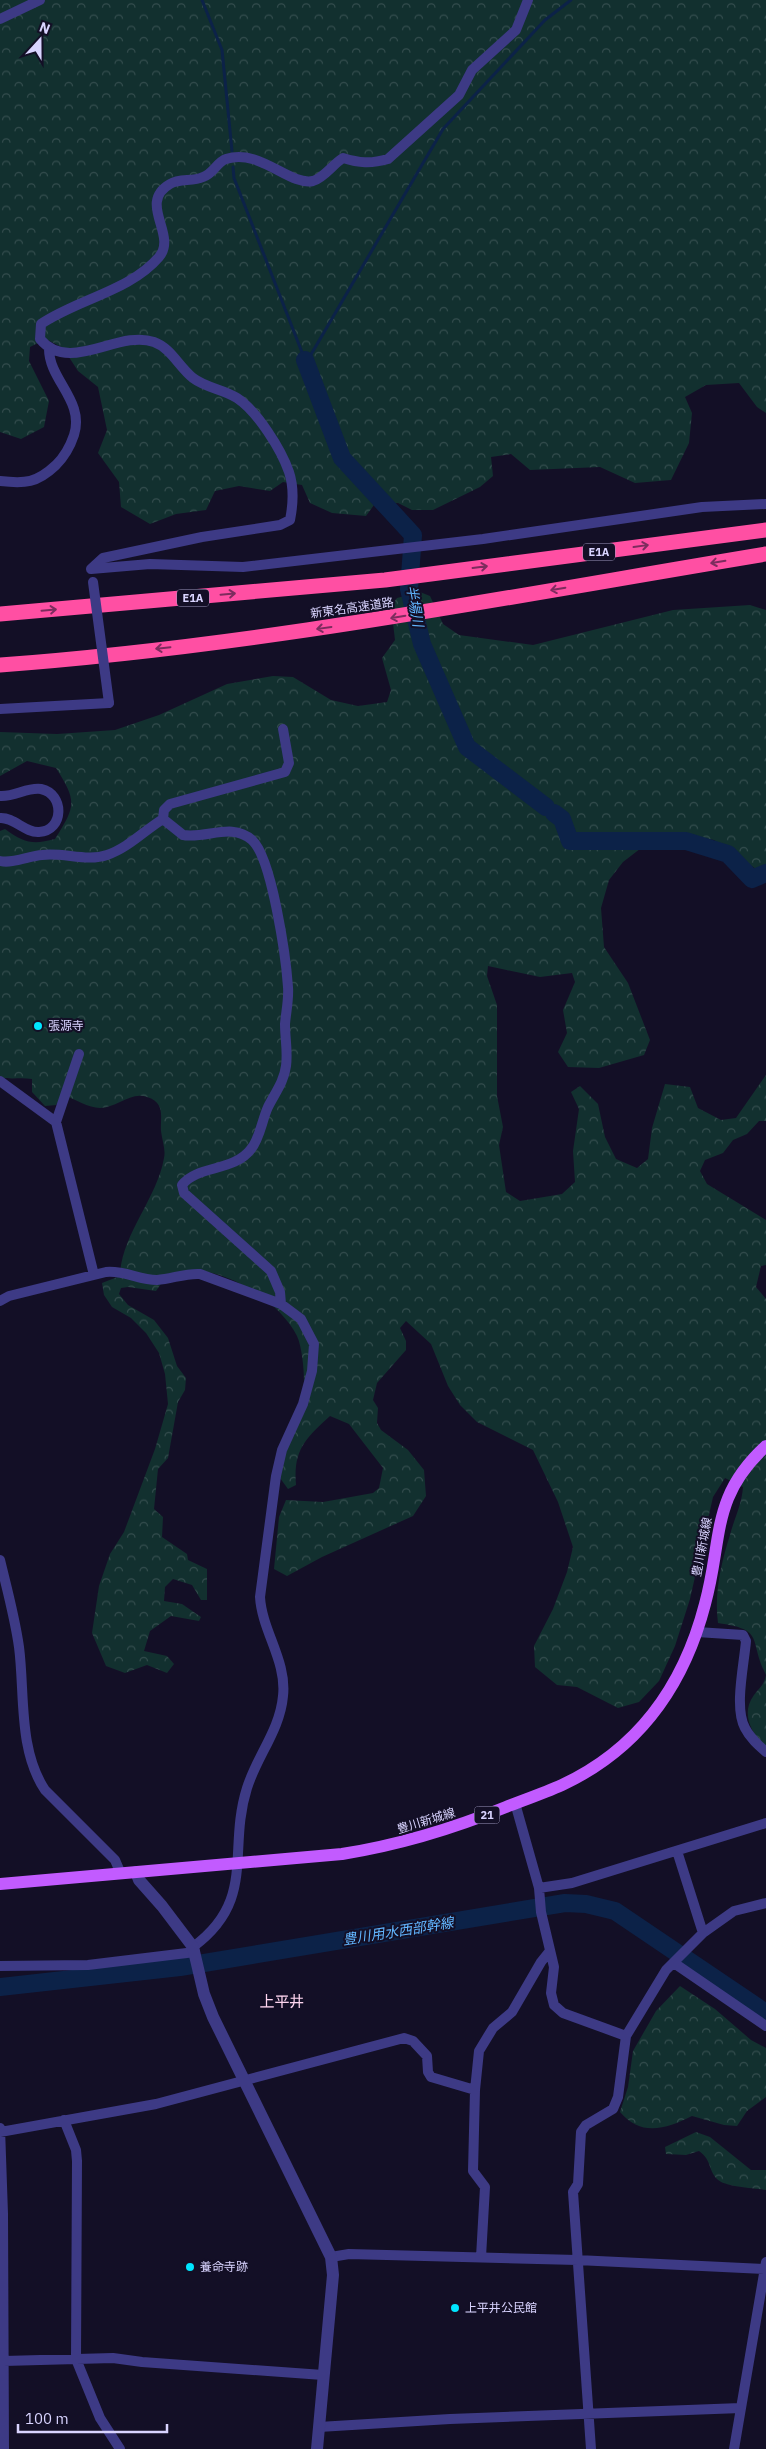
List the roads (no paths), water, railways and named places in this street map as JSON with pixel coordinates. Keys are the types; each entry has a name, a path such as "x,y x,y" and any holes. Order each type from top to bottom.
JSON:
{"highway":[{"name":"新東名高速道路","path":"0,614 385,580 766,530"},
{"name":"新東名高速道路","path":"0,666 212,643 372,621 766,554"}],"main road":[{"name":"豊川新城線","path":"0,1884 342,1854 393,1845 455,1827 515,1804 589,1770 629,1740 665,1698 682,1669 697,1632 706,1601 716,1538 730,1491 742,1472 766,1446"}],"street":[{"path":"0,18 40,0"},
{"path":"0,481 23,484 42,477 57,464 69,448 78,423 73,404 49,358 48,349 40,339 41,324 54,315 138,276 161,255 164,242 156,210 158,196 168,185 179,180 201,178 212,173 226,159 244,157 266,163 301,180 313,181 321,176 332,164 343,158 373,163 388,159 459,95 472,70 516,30 528,0"},
{"path":"48,349 65,353 82,352 136,340 153,341 165,348 184,371 202,385 235,396 248,406 275,443 289,472 293,505 290,520 280,525 202,537 103,558 91,569"},
{"path":"91,569 150,564 243,567 437,544 702,507 766,504"},
{"path":"0,709 109,703 91,569"},
{"path":"0,861 6,863 24,857 45,854 72,857 106,856 120,849 163,819 164,810 170,804 285,772 289,763 283,729"},
{"path":"0,796 7,796 30,789 44,790 55,799 60,809 57,821 47,830 39,832 29,830 16,822 0,818"},
{"path":"163,819 183,836 234,830 246,836 257,847 272,891 280,928 288,988 285,1026 287,1058 282,1084 268,1107 252,1148 247,1154 242,1159 212,1171 189,1177 182,1185 184,1193 271,1271 280,1292 281,1304"},
{"path":"79,1054 56,1122 94,1275"},
{"path":"0,1081 56,1122"},
{"path":"0,1301 8,1296 118,1271 157,1280 187,1274 200,1274 281,1304 301,1319 314,1344 312,1371 303,1404 282,1450 276,1476 260,1597 261,1611 283,1677 283,1696 280,1713 267,1748 247,1788 230,1906 221,1921 195,1951 79,1966 0,1966"},
{"path":"0,1560 19,1646 32,1763 46,1790 110,1854 121,1874"},
{"path":"697,1632 743,1635 746,1641 740,1716 753,1741 766,1752"},
{"path":"515,1804 539,1892 541,1912 554,1967 551,1993 554,2004 563,2013 626,2036"},
{"path":"539,1892 766,1823"},
{"path":"677,1851 703,1933"},
{"path":"136,1872 139,1880 162,1906 195,1951 204,1994 210,2009 331,2257 333,2275 317,2449"},
{"path":"591,2449 573,2192 578,2184 581,2132 586,2125 613,2109 618,2097 626,2036 655,1985 686,1947 703,1933 734,1911 766,1903"},
{"path":"481,2257 485,2187 473,2171 475,2090 479,2051 493,2028 512,2012 541,1962 549,1952"},
{"path":"676,1961 766,2026"},
{"path":"4,2449 0,2130 156,2104 404,2038 413,2041 427,2056 428,2072 431,2077 475,2090"},
{"path":"64,2120 76,2150 78,2161 76,2359 100,2418 120,2449"},
{"path":"331,2257 349,2254 481,2257 765,2267 734,2449"},
{"path":"4,2361 112,2358 142,2362 323,2375"},
{"path":"319,2427 589,2412 741,2408"}],"waterway":[{"path":"202,0 222,50 232,151"},
{"path":"306,363 443,129 545,20 571,0"},
{"path":"233,167 234,178 305,360"},
{"name":"半場川","path":"305,360 342,458 413,535 409,589 422,644 467,747 546,807"},
{"name":"半場川","path":"554,813 562,819 570,841 686,841 728,854 752,879 766,873"},
{"name":"豊川用水西部幹線","path":"0,1987 180,1967 565,1903 586,1904 615,1911 766,2013"}],"place":[{"name":"張源寺","path":"38,1026"},
{"name":"養命寺跡","path":"190,2267"},
{"name":"上平井公民館","path":"455,2308"}],"district":[{"name":"上平井","path":"282,2002"}]}
